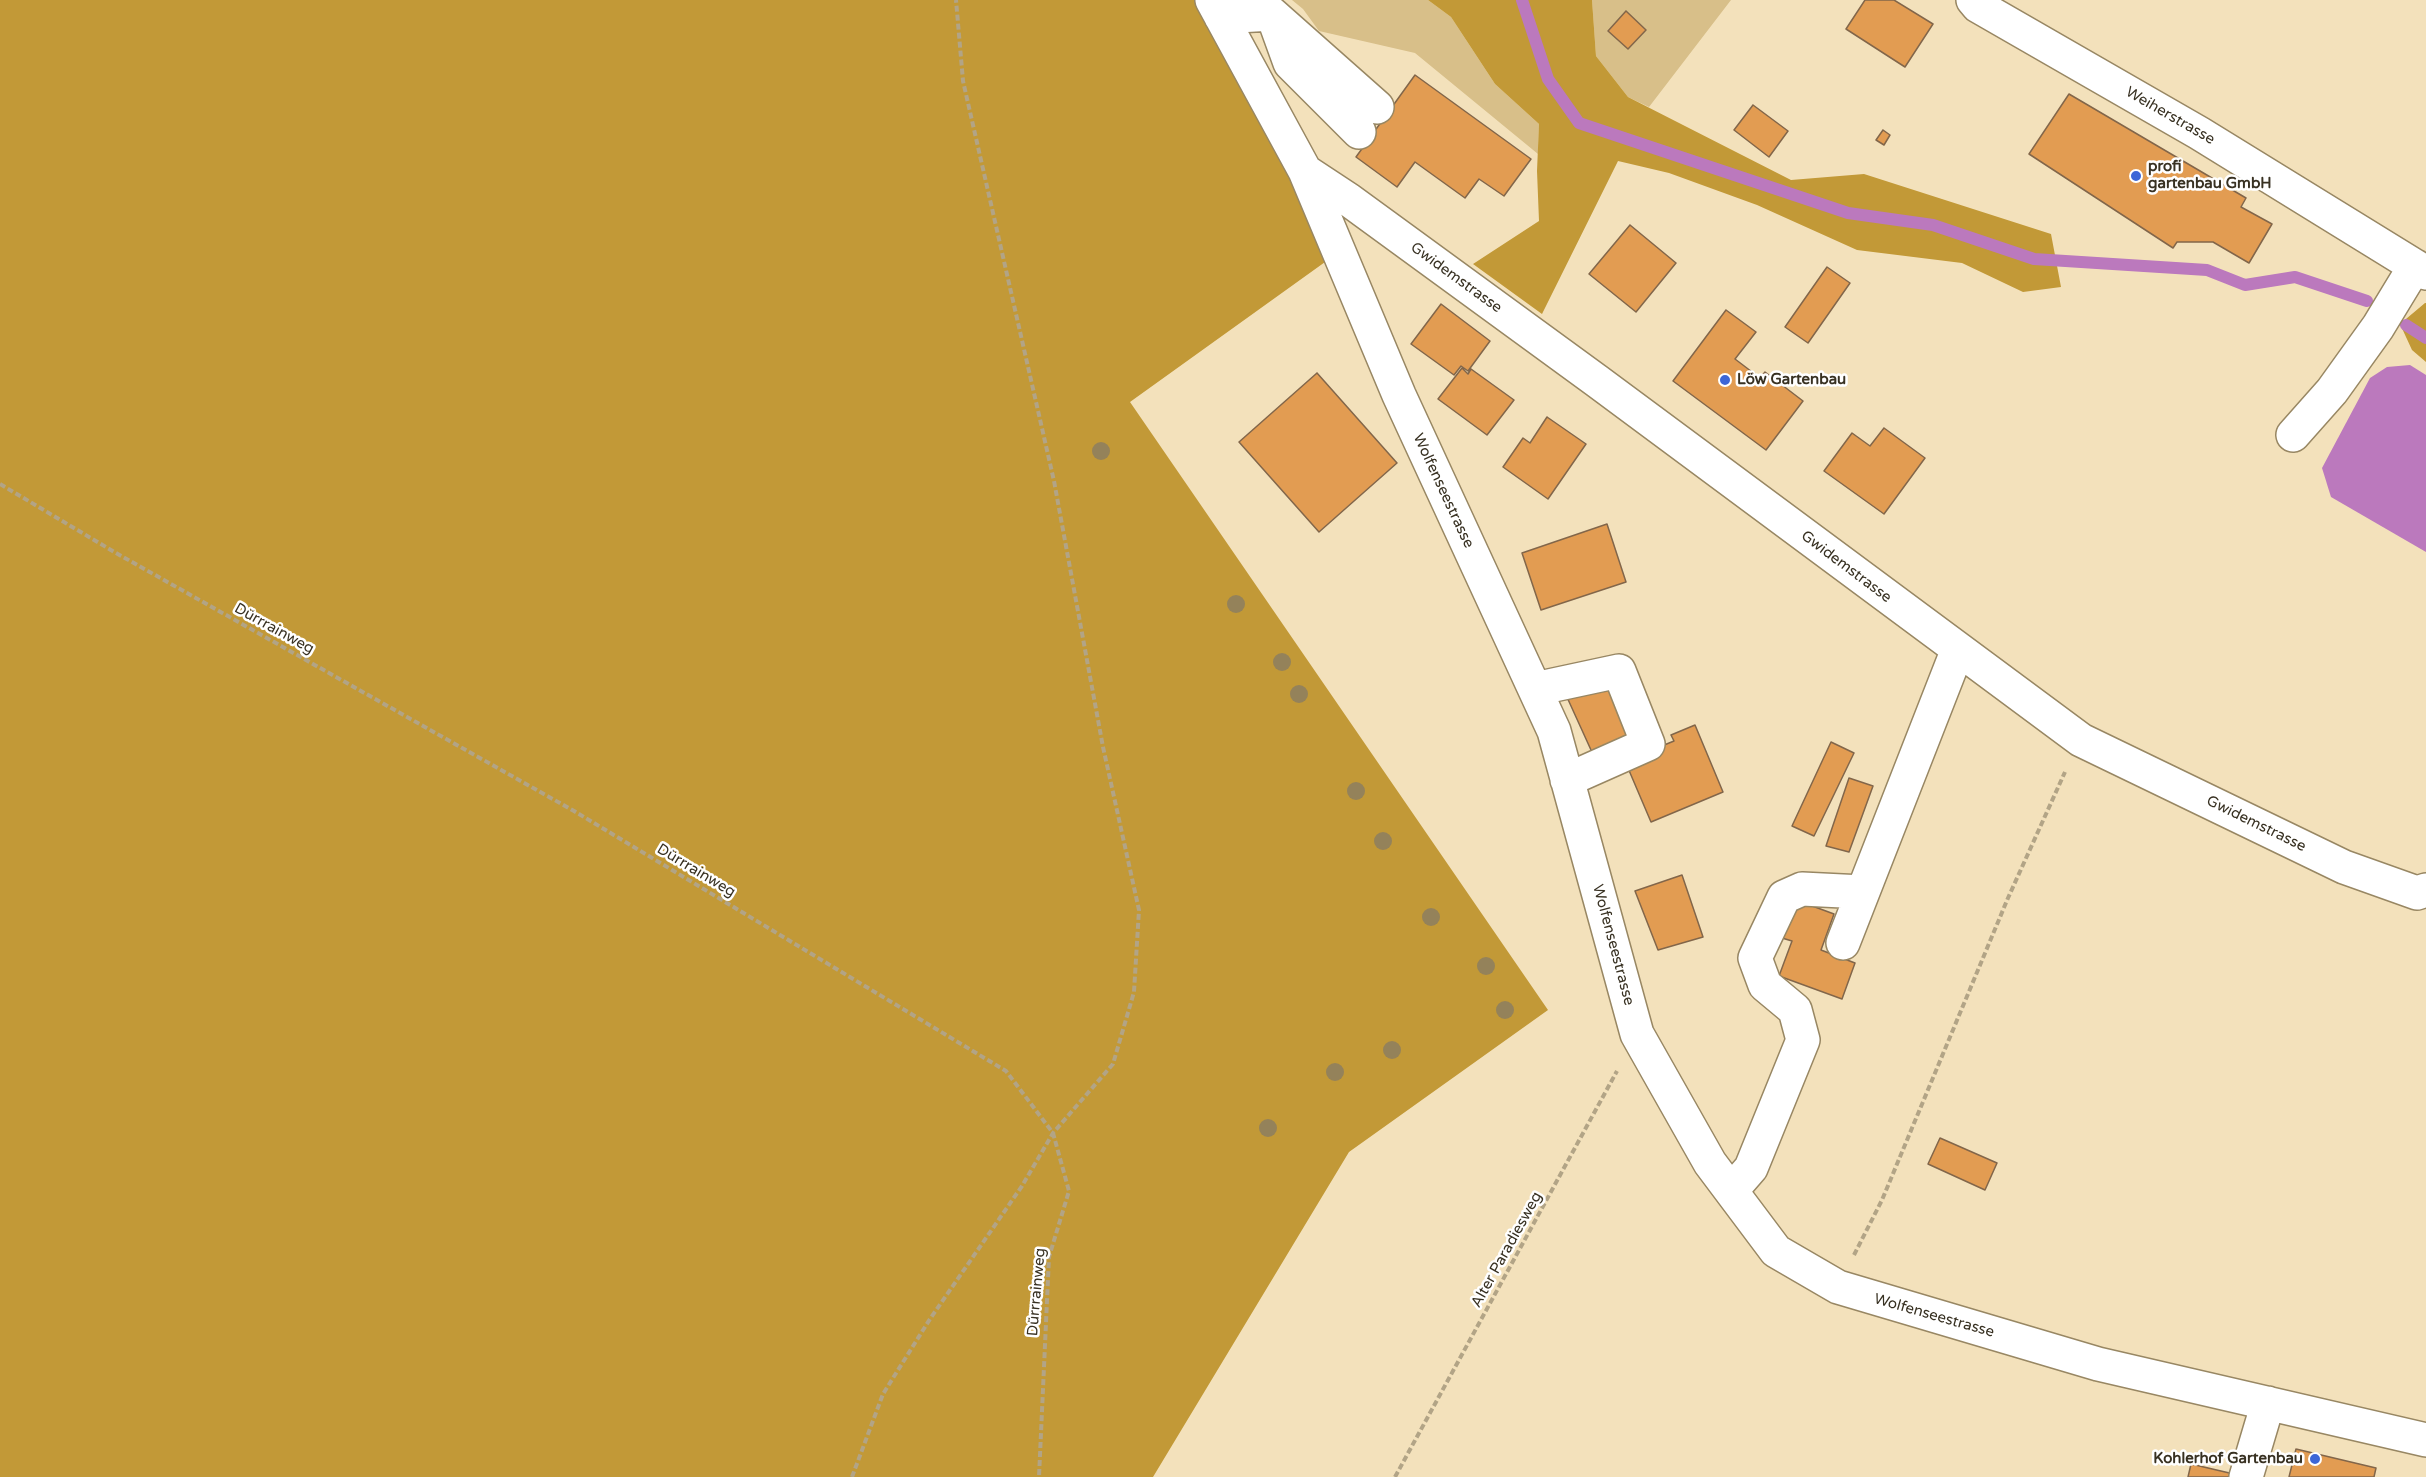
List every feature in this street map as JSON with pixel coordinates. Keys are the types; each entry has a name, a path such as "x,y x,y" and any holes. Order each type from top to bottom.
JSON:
{"street":[{"name":"Weiherstrasse","path":"1972,2 2199,133 2420,270"},
{"path":"1216,8 1272,14 1368,119"},
{"name":"Wolfenseestrasse","path":"1216,8 1305,171 1399,395 1554,731 1637,1034 1710,1163 1776,1251 1838,1287 2098,1364 2426,1440"},
{"name":"Gwidemstrasse","path":"1305,171 1349,200 1597,381 2081,740 2344,867 2417,893 2426,890"},
{"path":"2293,435 2332,391 2420,270"},
{"path":"1843,943 1958,650"},
{"path":"1535,689 1619,671 1648,744 1567,780"},
{"path":"1731,1191 1751,1168 1803,1040 1795,1010 1766,985 1755,958 1784,897 1802,889 1863,892"},
{"path":"2246,1477 2268,1403"}],"path":[{"path":"852,1477 883,1394 1053,1133 1113,1065 1134,992 1138,910 1103,747 1054,481 963,81 956,0"},
{"name":"Dürrrainweg","path":"0,484 116,554 574,811 1006,1071 1053,1133 1069,1191 1049,1257 1039,1477"},
{"path":"1838,1287 1882,1200 2008,898 2081,740"},
{"name":"Alter Paradiesweg","path":"1395,1477 1637,1034"}],"shaded area":[{"path":"0,0 1212,0 1339,252 1130,402 1548,1010 1349,1152 1153,1477 0,1477"},
{"path":"1292,0 1428,0 1451,17 1495,84 1539,124 1538,154 1415,53 1319,31 1303,9"},
{"path":"1428,0 1592,0 1596,56 1628,97 1791,180 1864,174 2051,234 2061,287 2023,292 1962,263 1857,250 1757,205 1669,173 1618,161 1542,314 1473,264 1539,221 1537,171 1539,124 1495,84 1451,17"},
{"path":"1592,0 1731,0 1649,107 1628,97 1596,56"},
{"path":"2425,303 2426,362 2412,350 2400,324"},
{"path":"2410,365 2426,375 2426,552 2331,497 2322,468 2370,378 2387,367"}],"building":[{"path":"1865,0 1894,0 1933,24 1905,67 1846,29"},
{"path":"1626,11 1646,30 1628,49 1608,31"},
{"path":"1415,75 1531,159 1504,196 1479,179 1465,198 1415,162 1397,187 1356,157"},
{"name":"profi gartenbau GmbH","path":"2069,94 2246,198 2241,207 2272,224 2249,263 2213,242 2177,242 2173,248 2029,154"},
{"path":"1753,105 1788,131 1769,157 1734,130"},
{"path":"1883,130 1890,135 1884,145 1876,140"},
{"path":"1630,225 1676,263 1636,312 1589,274"},
{"path":"1827,267 1850,283 1808,343 1785,327"},
{"path":"1441,304 1490,341 1468,371 1461,366 1454,375 1411,344"},
{"name":"Löw Gartenbau","path":"1726,310 1756,332 1735,359 1760,378 1765,372 1803,401 1766,450 1673,381"},
{"path":"1462,368 1468,374 1471,369 1514,400 1487,435 1438,399"},
{"path":"1317,373 1397,463 1319,532 1239,442"},
{"path":"1547,417 1586,444 1548,499 1503,467 1523,438 1530,443"},
{"path":"1884,428 1925,458 1884,514 1824,471 1852,433 1870,446"},
{"path":"1607,524 1626,582 1541,610 1522,553"},
{"path":"1611,675 1640,741 1596,761 1566,695"},
{"path":"1695,725 1723,792 1651,822 1625,761 1674,741 1671,735"},
{"path":"1831,742 1854,753 1814,836 1792,826"},
{"path":"1849,778 1873,786 1849,852 1826,846"},
{"path":"1682,875 1703,937 1658,950 1635,891"},
{"path":"1796,900 1834,914 1821,950 1855,963 1842,999 1779,976 1792,941 1782,938"},
{"path":"1940,1138 1997,1163 1985,1190 1928,1164"},
{"name":"Kohlerhof Gartenbau","path":"2296,1449 2376,1468 2374,1477 2289,1477"},
{"path":"2191,1464 2238,1475 2237,1477 2188,1477"}],"waterway":[{"path":"1522,0 1548,79 1579,123 1848,213 1933,225 2034,259 2207,270 2245,285 2295,277 2367,301"},
{"path":"2406,325 2426,338"}],"place":[{"name":"profi gartenbau GmbH","path":"2136,176"},
{"name":"Löw Gartenbau","path":"1725,380"},
{"name":"Kohlerhof Gartenbau","path":"2315,1459"}]}
